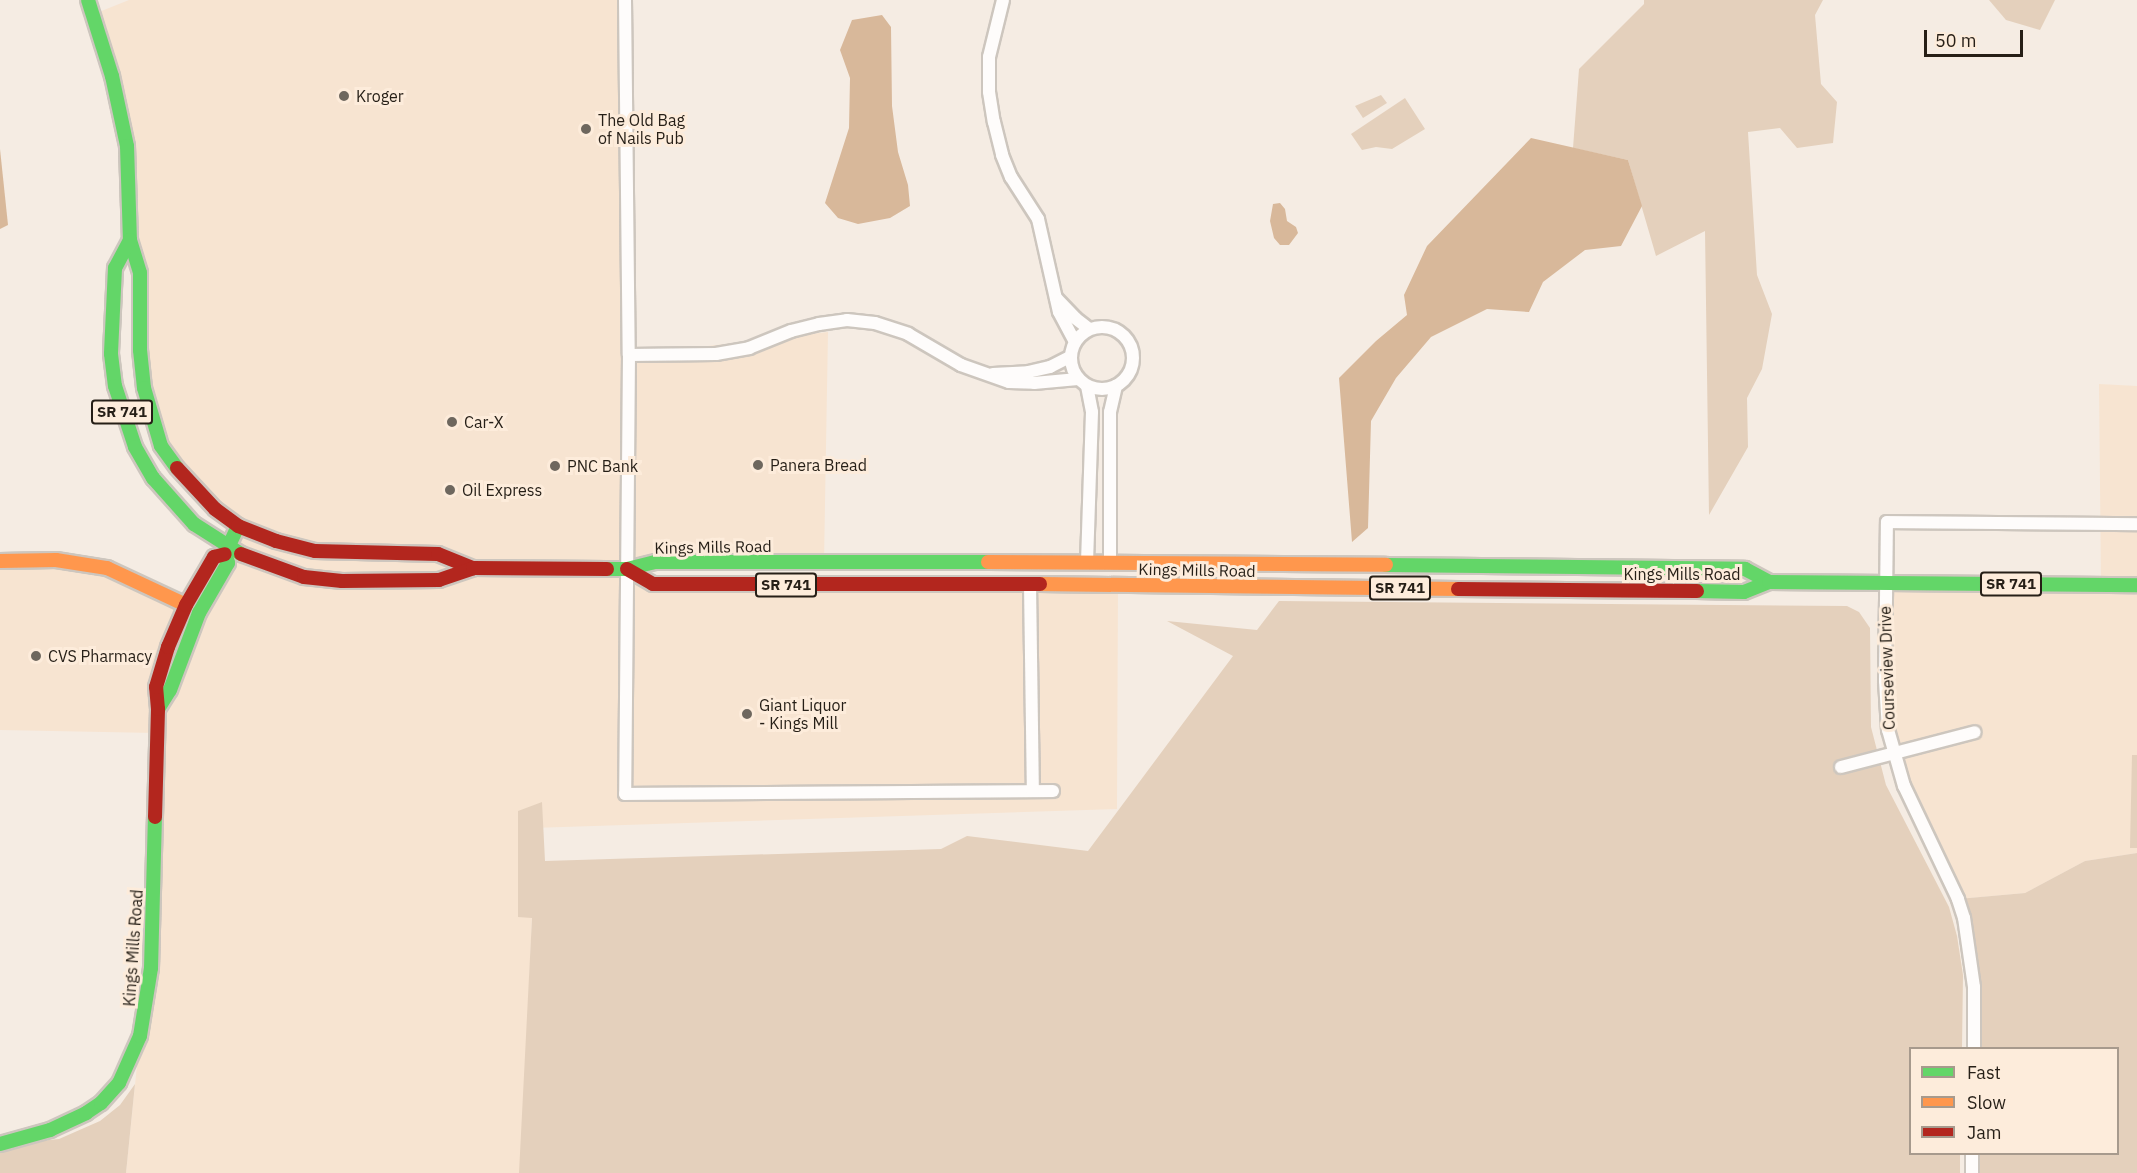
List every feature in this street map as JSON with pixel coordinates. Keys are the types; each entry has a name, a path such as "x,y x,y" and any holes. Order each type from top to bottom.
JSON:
{"main road":[{"name":"SR 741","path":"88,0 112,76 127,146 130,240 140,273 140,350 144,388 153,424 161,446 185,480 238,526"},
{"name":"SR 741","path":"130,240 114,268 111,354 115,386 122,414 135,447 166,494 194,524 226,551"},
{"name":"Kings Mills Road","path":"158,709 170,690 199,613 228,563 226,551 238,526 276,541 315,551 438,554 472,568"},
{"name":"Kings Mills Road","path":"0,1144 50,1130 86,1113 101,1102 119,1083 140,1036 151,968 158,709 156,687 168,647 186,605 214,557 226,551 304,577 342,581 439,580 472,568 627,569 656,562 1088,562 1745,569 1769,582"},
{"path":"0,561 56,560 106,568 186,605"},
{"name":"Kings Mills Road","path":"627,569 653,585 1030,584 1744,592 1769,582 2137,585"}],"street":[{"path":"625,0 629,355 625,794 1053,791"},
{"path":"1003,0 989,57 989,92 993,122 1011,177 1038,219 1059,312 1075,342"},
{"path":"1056,298 1089,329"},
{"path":"629,355 716,354 749,348 819,324 847,320 875,323 908,334 961,365 1009,382 1083,382 1106,389 1116,386 1131,371 1133,354 1126,337 1109,327 1089,329 1075,342 1070,357 1050,367 1028,372 988,374"},
{"path":"1070,357 1083,382 1092,412 1088,562"},
{"path":"1110,563 1110,412 1116,386"},
{"name":"Courseview Drive","path":"1974,1047 1971,947 1964,918 1950,881 1904,786 1893,753 1887,720 1885,583 1887,522 2137,524"},
{"path":"1030,584 1034,791"},
{"path":"1841,767 1975,732"},
{"path":"1972,1155 1972,1173"}],"shaded area":[{"path":"129,0 625,0 630,355 828,332 824,562 628,569 653,584 1118,585 1117,809 532,828 534,870 521,1173 126,1173 140,1036 156,733 0,730 0,561 107,568 186,605 238,526 215,509 153,424 129,184 94,14"},
{"path":"1644,0 1823,0 1815,15 1821,84 1837,102 1833,143 1797,148 1780,128 1748,132 1757,275 1772,314 1762,369 1747,398 1748,447 1709,515 1705,231 1656,256 1628,160 1573,148 1579,69 1644,4"},
{"path":"1989,0 2055,0 2040,30 2006,20"},
{"path":"882,15 891,27 892,106 898,152 908,185 910,206 890,218 858,224 838,218 825,203 849,128 850,78 840,50 852,20"},
{"path":"1381,95 1387,103 1363,118 1355,106"},
{"path":"1405,98 1425,129 1392,149 1376,147 1362,150 1351,134"},
{"path":"1531,138 1628,160 1642,206 1621,246 1585,250 1543,282 1529,312 1487,309 1431,337 1396,378 1371,421 1368,528 1352,542 1339,378 1376,341 1407,315 1404,295 1427,246"},
{"path":"0,149 8,225 0,229"},
{"path":"1280,203 1285,209 1287,221 1296,227 1298,233 1289,245 1280,245 1274,238 1270,221 1273,204"},
{"path":"2099,384 2137,386 2137,853 2085,861 2025,893 1958,899 1893,753 1885,583 2101,584"},
{"path":"1279,601 1847,606 1859,612 1870,628 1871,727 1886,785 1949,907 1957,936 1963,975 1962,1047 1909,1047 1909,1155 1960,1155 1960,1173 519,1173 532,918 518,917 518,811 542,802 545,861 941,849 967,836 1088,851 1233,656 1167,621 1257,630"},
{"path":"2132,755 2137,755 2137,848 2130,848"},
{"path":"2137,853 2137,1173 1972,1173 1972,1155 2119,1155 2119,1047 1974,1047 1974,987 1958,899 2025,893 2085,861"},
{"path":"135,1084 126,1173 0,1173 0,1145 59,1139 100,1121 120,1105"}],"traffic: fast":[{"path":"88,0 112,76 127,146 130,240 140,273 140,350 144,388 161,446 177,468"},
{"path":"130,240 115,268 111,354 115,386 135,447 153,478 194,524 241,554"},
{"path":"158,709 170,690 199,613 228,563 225,554 238,526"},
{"path":"607,569 627,569 656,562 988,562"},
{"path":"1386,565 1745,569 1769,582"},
{"path":"1697,591 1744,592 1769,582 2137,585"},
{"path":"0,1144 50,1130 86,1113 101,1103 119,1083 140,1036 151,968 155,817"}],"traffic: slow":[{"path":"0,561 56,560 107,568 186,605"},
{"path":"988,562 1386,565"},
{"path":"1040,584 1458,589"}],"traffic: jam":[{"path":"177,468 215,509 238,526 276,541 315,551 438,554 473,568"},
{"path":"155,817 158,709 156,687 168,647 186,605 214,557 225,554"},
{"path":"241,554 304,577 342,581 439,580 473,568 607,569"},
{"path":"627,569 653,584 1040,584"},
{"path":"1458,589 1697,591"}],"place":[{"name":"Kroger","path":"344,96"},
{"name":"The Old Bag of Nails Pub","path":"586,129"},
{"name":"Car-X","path":"452,422"},
{"name":"Panera Bread","path":"758,465"},
{"name":"PNC Bank","path":"555,466"},
{"name":"Oil Express","path":"450,490"},
{"name":"CVS Pharmacy","path":"36,656"},
{"name":"Giant Liquor - Kings Mill","path":"747,714"}]}
